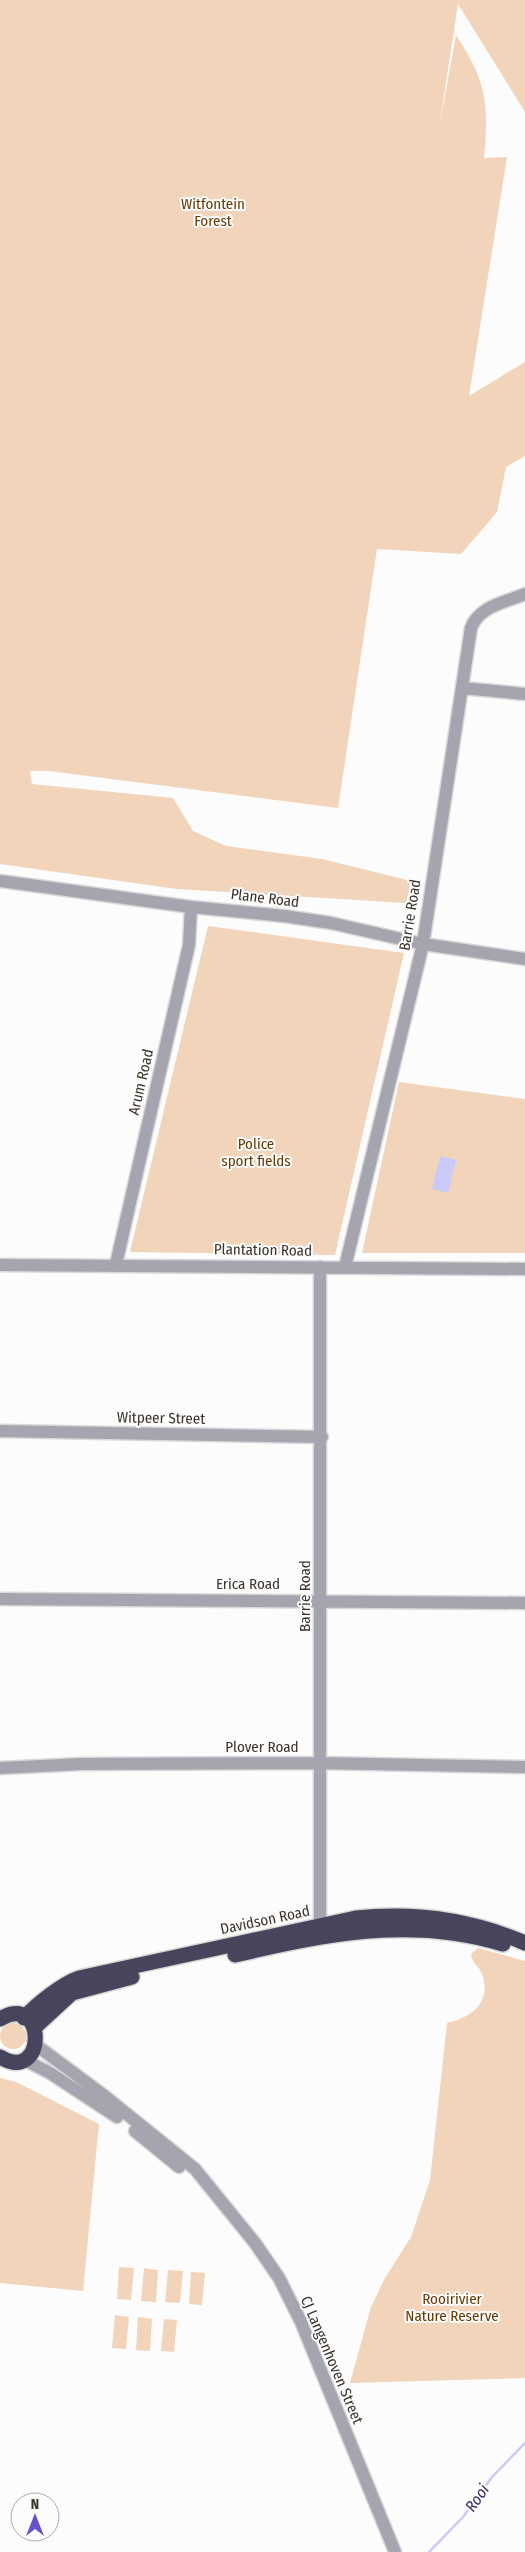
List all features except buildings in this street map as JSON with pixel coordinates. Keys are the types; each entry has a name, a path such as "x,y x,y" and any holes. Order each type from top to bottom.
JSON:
{"highway":[{"name":"Davidson Road","path":"29,2023 36,2006 65,1984 79,1978 320,1931 370,1917 419,1917 473,1925 525,1944"},
{"name":"Davidson Road","path":"320,1931 424,1930 485,1940 525,1952"},
{"path":"0,2019 12,2015 29,2023 36,2045 30,2054 23,2059 10,2061 0,2057"}],"street":[{"name":"Barrie Road","path":"345,1267 423,944 474,620 484,610 525,594"},
{"path":"462,688 525,694"},
{"name":"Plane Road","path":"0,881 191,907 312,920 423,944 525,960"},
{"name":"Arum Road","path":"116,1264 189,945 191,907"},
{"name":"Plantation Road","path":"0,1265 116,1264 525,1269"},
{"name":"Barrie Road","path":"320,1267 322,1437 319,1763 320,1931"},
{"name":"Witpeer Street","path":"0,1431 322,1437"},
{"name":"Erica Road","path":"0,1599 525,1603"},
{"name":"Plover Road","path":"0,1768 82,1764 319,1763 422,1763 525,1767"},
{"name":"CJ Langenhoven Street","path":"36,2045 162,2141 201,2175 250,2235 278,2278 289,2299 394,2550"},
{"name":"CJ Langenhoven Street","path":"23,2059 110,2111 215,2194"}],"green space":[{"name":"Witfontein Forest","path":"0,0 525,0 525,112 458,4 439,129 456,35 480,80 486,108 484,158 507,157 469,396 525,362 525,456 506,467 497,512 461,554 377,549 338,808 49,771 30,771 32,784 173,798 193,831 226,846 322,859 411,881 406,903 177,889 0,864"},
{"name":"Police sport fields","path":"208,926 404,953 335,1255 130,1252"},
{"path":"399,1082 525,1099 525,1253 362,1253"},
{"name":"Rooirivier Nature Reserve","path":"478,1948 525,1961 525,2378 350,2383 371,2307 385,2278 411,2237 430,2180 447,2023 472,2013 482,2001 484,1984 482,1974 473,1961 471,1954"},
{"path":"13,2023 22,2027 26,2036 22,2045 13,2049 4,2045 0,2036 4,2027"},
{"path":"0,2078 16,2082 99,2124 83,2291 0,2283"},
{"path":"119,2267 134,2268 131,2300 117,2299"},
{"path":"144,2268 158,2270 156,2302 141,2301"},
{"path":"168,2270 183,2271 180,2303 165,2302"},
{"path":"191,2272 205,2273 202,2305 189,2304"},
{"path":"115,2315 129,2317 126,2349 112,2348"},
{"path":"138,2317 152,2319 150,2351 136,2350"},
{"path":"164,2319 177,2320 174,2352 161,2351"}],"water":[{"path":"440,1156 456,1160 448,1193 432,1189"}],"waterway":[{"name":"Rooi","path":"429,2552 463,2517 492,2477 525,2443"}]}
